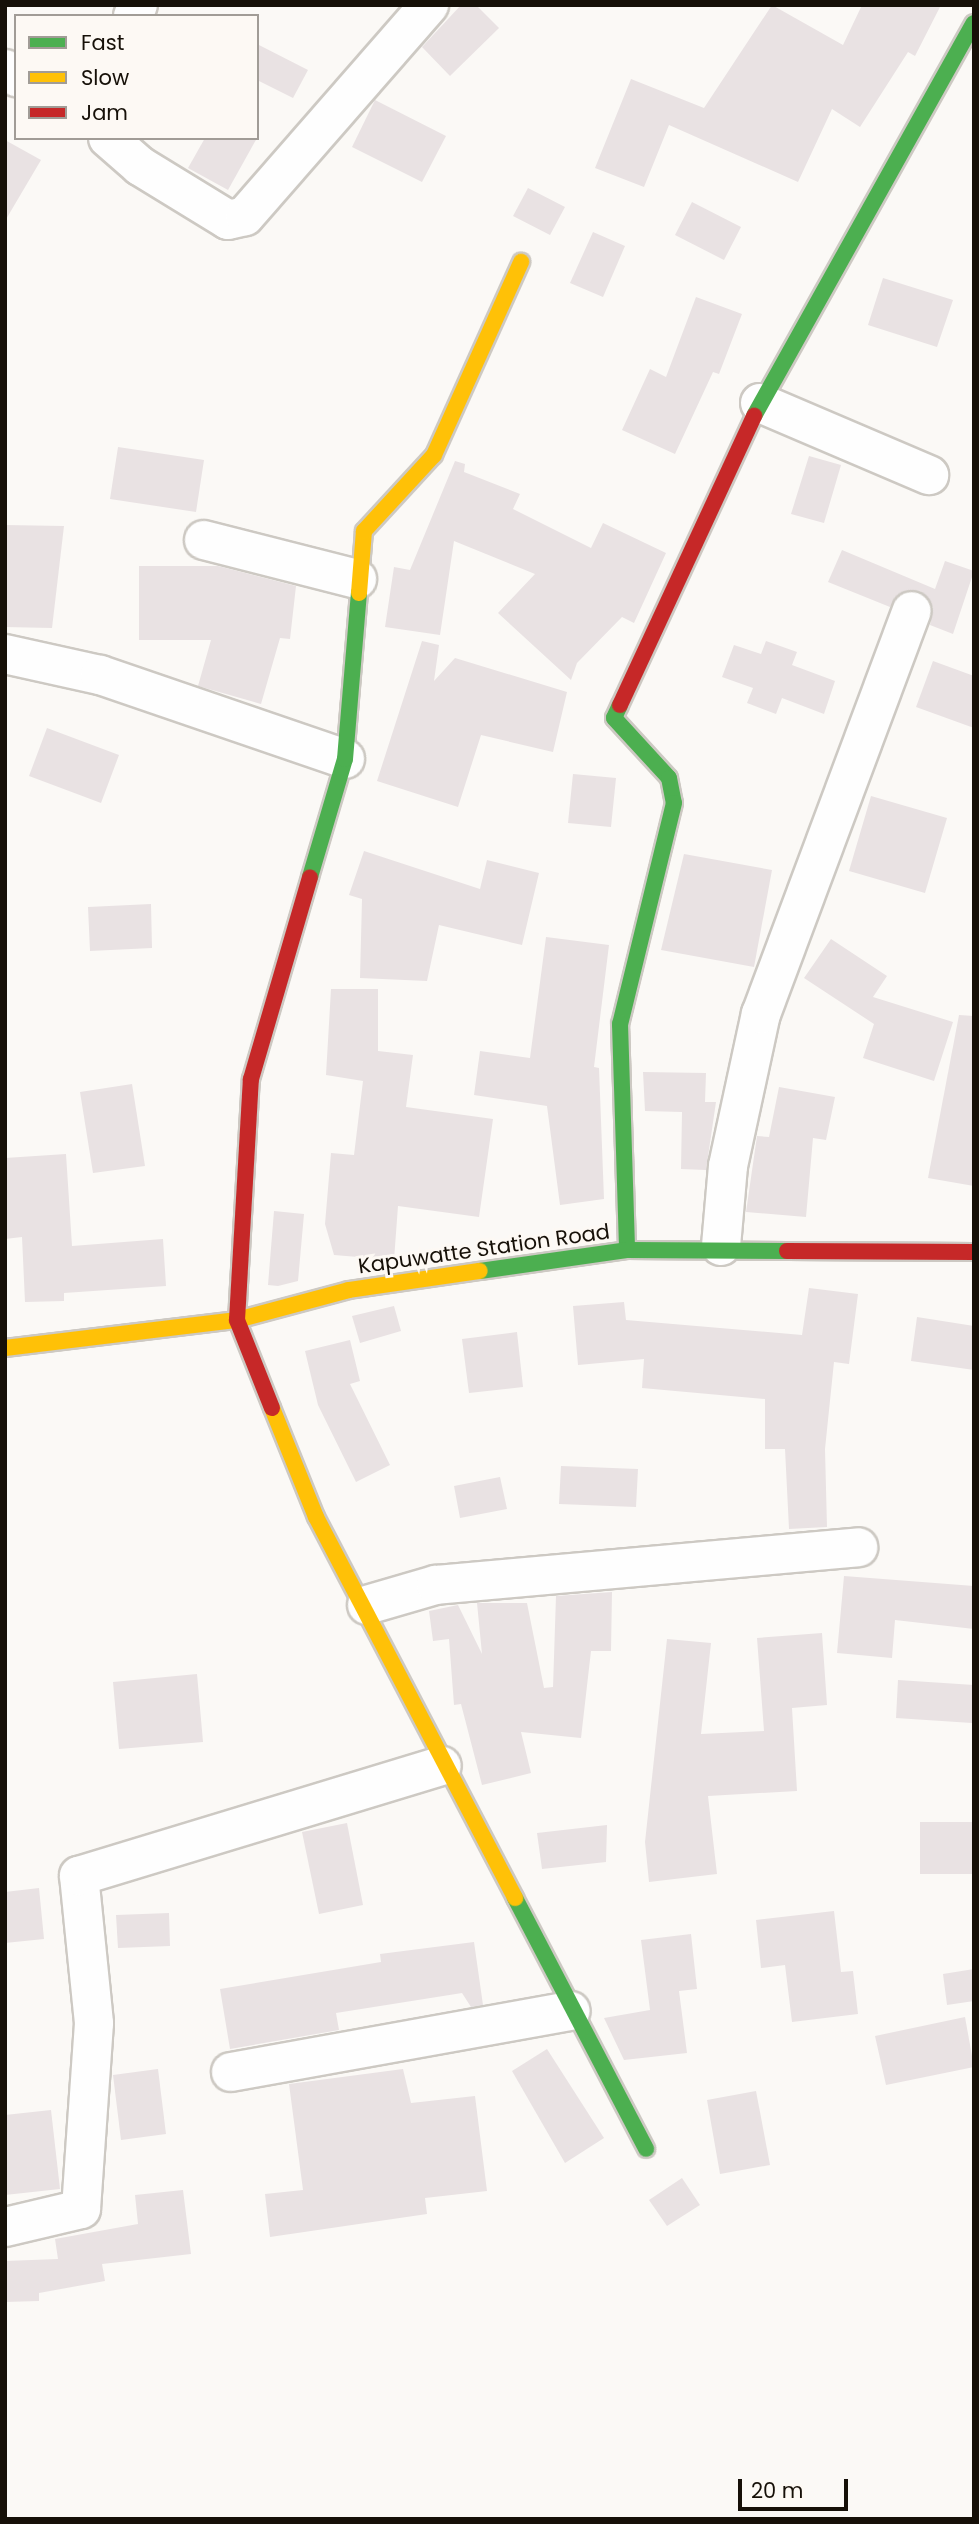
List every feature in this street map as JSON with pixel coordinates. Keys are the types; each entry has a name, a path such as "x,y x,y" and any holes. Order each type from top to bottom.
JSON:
{"street":[{"path":"110,140 140,166 228,220 245,216 429,5"},
{"path":"627,1250 620,1024 674,803 669,778 614,719 760,403 974,23"},
{"path":"521,262 434,455 364,531 357,579 345,760 251,1079 237,1320 316,1517 367,1605 442,1766 646,2149"},
{"path":"760,403 929,475"},
{"path":"204,540 357,579"},
{"path":"721,1246 728,1166 761,1014 912,611"},
{"path":"5,654 100,675 345,760"},
{"name":"Kapuwatte Station Road","path":"5,1348 237,1320 349,1290 627,1250 721,1246 974,1252"},
{"path":"367,1605 436,1585 858,1547"},
{"path":"5,2227 81,2209 94,2024 79,1876 442,1766"},
{"path":"231,2072 571,2011"}],"building":[{"path":"461,5 476,5 499,28 450,76 422,47"},
{"path":"772,5 843,45 862,5 941,5 915,56 908,52 860,127 832,109 798,182 669,125 644,187 595,168 631,79 704,108"},
{"path":"259,45 308,70 293,98 259,81"},
{"path":"375,100 446,136 422,182 352,147"},
{"path":"5,140 41,160 5,221"},
{"path":"204,140 256,140 228,190 188,168"},
{"path":"528,188 565,207 550,235 513,216"},
{"path":"692,202 741,227 724,260 675,235"},
{"path":"593,232 625,246 603,297 570,283"},
{"path":"883,278 953,300 937,347 868,325"},
{"path":"696,297 742,314 719,374 713,372 675,454 622,430 650,369 666,377"},
{"path":"118,447 204,460 196,512 110,499"},
{"path":"809,456 841,465 824,523 791,514"},
{"path":"455,461 465,464 464,472 520,494 513,509 591,548 603,523 666,553 634,623 622,617 577,663 571,680 498,613 535,574 454,541 440,635 385,627 394,567 410,570"},
{"path":"5,525 64,526 52,628 5,627"},
{"path":"842,550 935,589 945,561 974,571 953,634 930,625 933,607 920,591 899,594 890,607 828,582"},
{"path":"139,566 218,566 296,586 290,639 280,638 261,704 198,686 211,640 139,640"},
{"path":"422,641 439,645 434,681 455,658 567,692 553,752 481,735 458,807 377,781"},
{"path":"766,641 797,652 792,665 835,681 824,714 782,698 776,714 747,703 753,688 722,677 734,645 761,654"},
{"path":"933,661 974,676 974,728 916,707"},
{"path":"47,728 119,755 101,803 29,776"},
{"path":"573,774 616,778 611,827 568,823"},
{"path":"871,796 947,818 925,893 849,871"},
{"path":"364,851 480,889 487,860 539,873 522,945 439,925 427,981 360,978 362,899 349,895"},
{"path":"684,854 772,870 754,967 661,950"},
{"path":"151,904 152,948 90,951 88,907"},
{"path":"546,937 609,945 594,1067 599,1068 604,1199 560,1205 547,1106 474,1095 480,1051 530,1058"},
{"path":"831,939 887,976 873,997 953,1022 934,1081 863,1058 874,1024 804,978"},
{"path":"331,989 378,989 378,1051 413,1055 406,1107 493,1119 479,1217 398,1206 394,1260 334,1255 325,1224 331,1153 354,1155 363,1081 326,1075"},
{"path":"959,1015 974,1016 974,1186 928,1178"},
{"path":"643,1072 706,1073 705,1102 716,1102 706,1170 681,1169 682,1112 645,1111"},
{"path":"132,1084 145,1166 93,1173 80,1092"},
{"path":"779,1087 835,1097 826,1140 813,1138 806,1217 746,1212 757,1136 769,1137"},
{"path":"66,1154 72,1246 163,1239 166,1286 64,1293 64,1301 25,1302 22,1237 5,1239 5,1158"},
{"path":"274,1211 304,1214 298,1281 278,1286 268,1285"},
{"path":"809,1288 858,1294 849,1364 834,1362 825,1449 827,1527 789,1529 785,1449 765,1449 765,1399 642,1388 644,1359 578,1365 573,1306 624,1302 626,1320 802,1335"},
{"path":"394,1306 401,1331 360,1343 352,1316"},
{"path":"917,1317 974,1326 974,1370 911,1361"},
{"path":"517,1332 523,1387 469,1393 462,1339"},
{"path":"350,1340 360,1381 350,1384 390,1465 356,1482 318,1405 305,1351"},
{"path":"561,1466 638,1469 636,1507 559,1504"},
{"path":"500,1477 507,1509 460,1518 454,1486"},
{"path":"844,1576 974,1586 974,1629 895,1620 892,1658 837,1653"},
{"path":"612,1592 611,1651 591,1651 581,1738 521,1732 531,1773 482,1785 461,1704 454,1705 449,1639 433,1641 429,1611 458,1605 482,1654 477,1603 527,1603 544,1688 553,1687 556,1596"},
{"path":"822,1633 827,1705 792,1708 797,1791 708,1796 717,1874 649,1882 645,1842 667,1639 711,1643 701,1734 764,1731 757,1638"},
{"path":"197,1674 203,1742 119,1749 113,1682"},
{"path":"898,1680 974,1685 972,1723 896,1718"},
{"path":"920,1822 974,1822 974,1874 920,1874"},
{"path":"347,1823 363,1905 319,1914 302,1832"},
{"path":"607,1825 606,1862 542,1869 537,1833"},
{"path":"39,1888 44,1939 5,1943 5,1892"},
{"path":"834,1911 841,1972 853,1971 858,2014 792,2022 785,1965 761,1968 756,1920"},
{"path":"169,1913 170,1946 118,1948 116,1915"},
{"path":"691,1934 697,1989 679,1991 687,2053 624,2060 604,2018 650,2010 641,1940"},
{"path":"474,1942 483,2005 471,2007 462,1993 336,2013 339,2030 230,2049 220,1989 381,1962 380,1954"},
{"path":"974,1969 974,2001 947,2005 943,1974"},
{"path":"965,2017 974,2067 886,2085 875,2036"},
{"path":"547,2049 604,2138 565,2163 512,2071"},
{"path":"158,2069 166,2134 121,2140 113,2075"},
{"path":"403,2069 411,2103 475,2096 487,2191 425,2198 427,2214 270,2237 265,2194 303,2190 289,2084"},
{"path":"756,2091 770,2165 720,2174 707,2100"},
{"path":"51,2110 60,2189 5,2195 5,2115"},
{"path":"682,2178 700,2205 667,2226 649,2200"},
{"path":"183,2190 191,2254 102,2264 105,2281 39,2293 39,2301 5,2302 5,2261 58,2259 55,2239 138,2224 135,2195"}],"traffic: fast":[{"path":"754,416 974,23"},
{"path":"310,877 345,759 359,593"},
{"path":"620,705 614,718 669,778 674,803 620,1024 627,1250"},
{"path":"480,1271 627,1250 787,1251"},
{"path":"515,1898 646,2149"}],"traffic: slow":[{"path":"359,593 364,531 434,455 521,262"},
{"path":"5,1348 237,1320 349,1290 480,1271"},
{"path":"272,1408 316,1517 515,1898"}],"traffic: jam":[{"path":"620,705 754,416"},
{"path":"272,1408 237,1320 251,1079 310,877"},
{"path":"787,1251 974,1252"}]}
